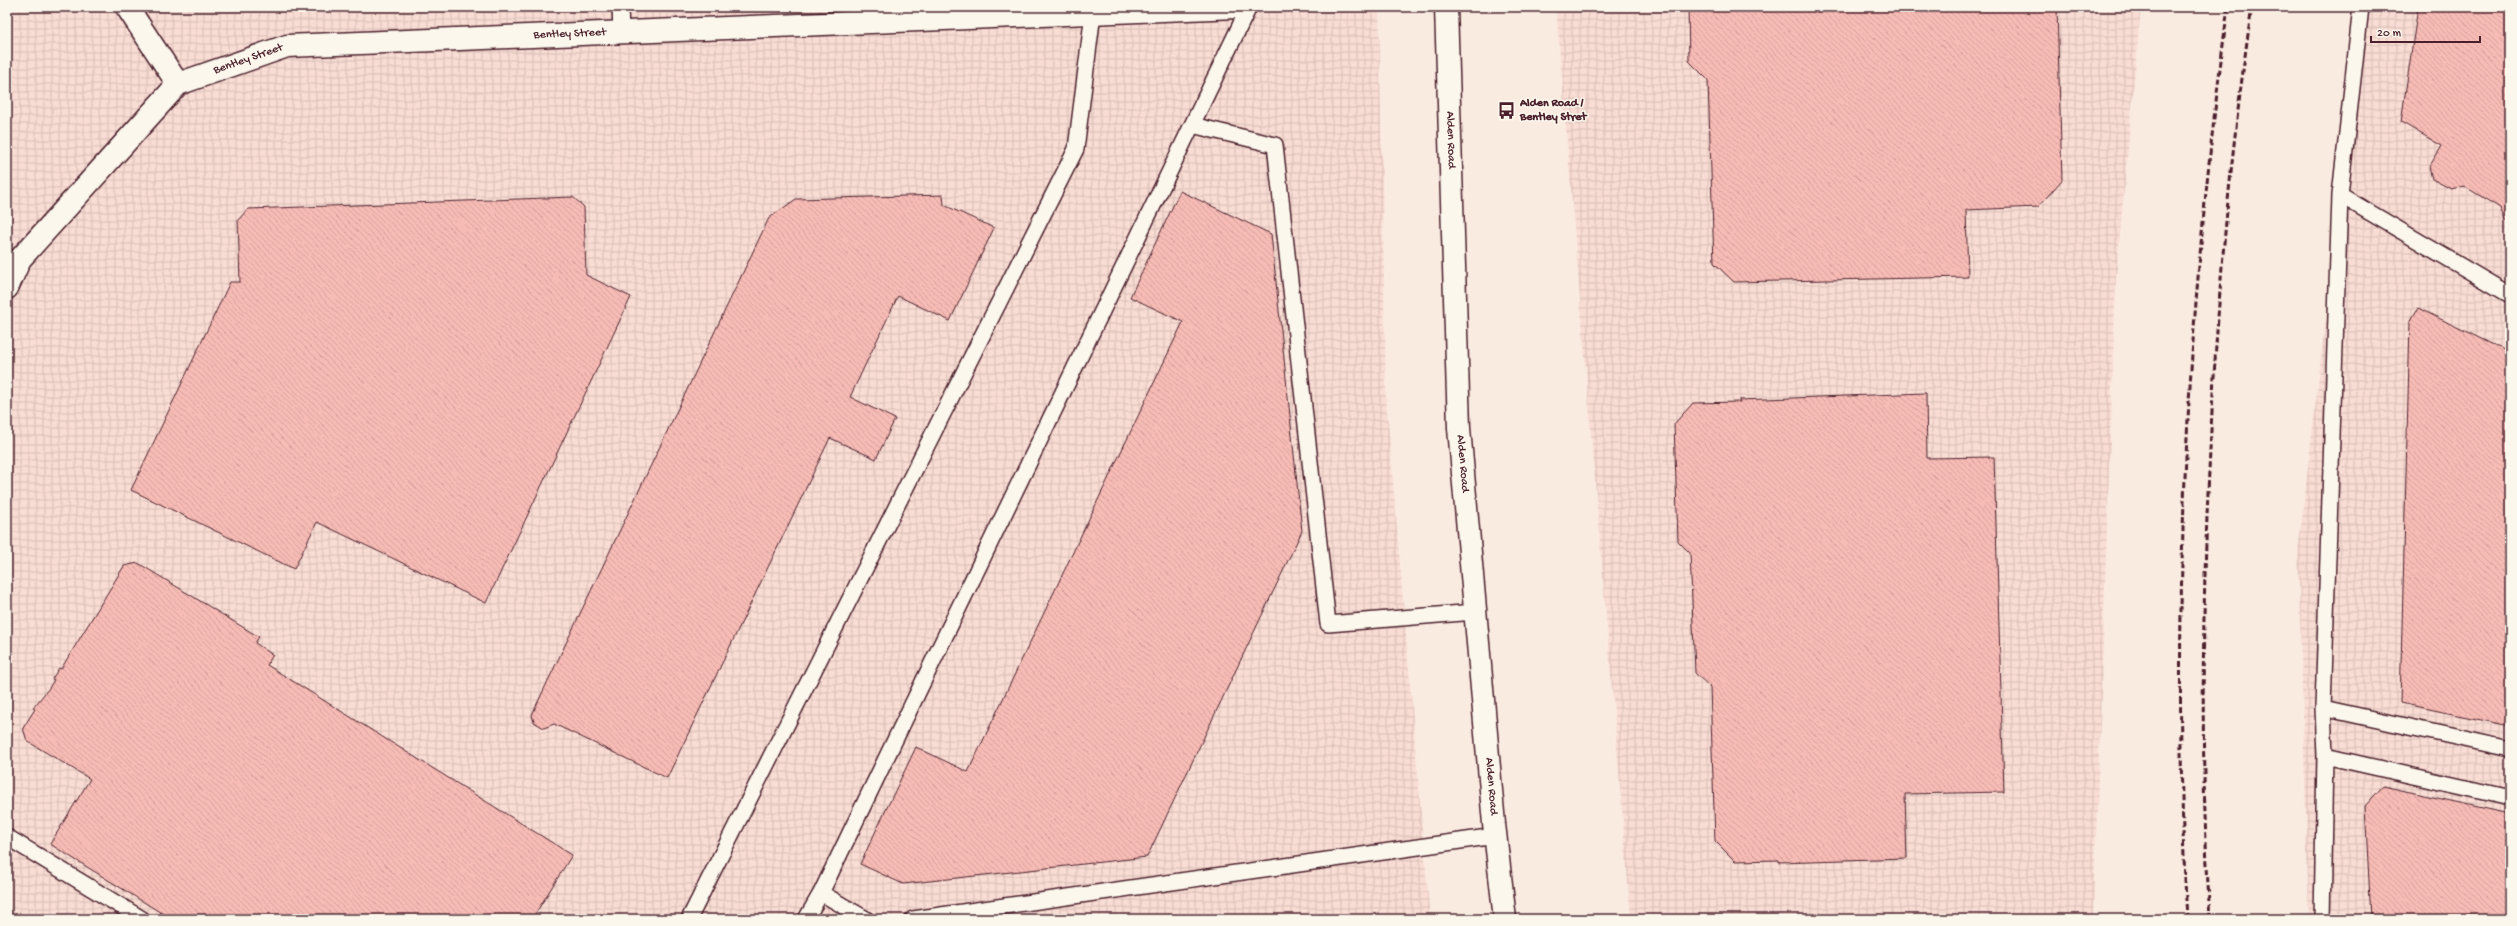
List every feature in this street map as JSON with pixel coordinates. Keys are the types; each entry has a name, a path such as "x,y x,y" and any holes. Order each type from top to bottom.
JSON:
{"street":[{"path":"127,7 178,84"},
{"name":"Bentley Street","path":"7,288 20,259 178,84 287,46 621,32 940,13 1093,12 1236,7"},
{"name":"Alden Road","path":"1446,7 1459,428 1495,836 1505,919"}],"lane":[{"path":"620,7 621,32"},
{"path":"806,919 821,893 1249,7"},
{"path":"2322,919 2325,756 2323,708 2340,195 2361,7"},
{"path":"689,919 1076,149 1093,12"},
{"path":"1192,125 1276,145 1328,624 1475,612"},
{"path":"2340,195 2510,295"},
{"path":"2323,708 2510,749"},
{"path":"2325,756 2510,798"},
{"path":"912,919 1495,836"},
{"path":"7,837 142,919"},
{"path":"821,893 866,919"}],"shaded area":[{"path":"7,7 1379,7 1386,398 1430,919 7,919"},
{"path":"1556,7 2141,7 2116,278 2093,919 1631,919"},
{"path":"2363,7 2510,7 2510,919 2309,919 2298,551"}],"building":[{"path":"1688,7 2057,7 2062,180 2038,207 1966,210 1968,277 1734,282 1714,263 1708,80 1689,61"},
{"path":"2418,7 2510,7 2510,223 2505,220 2500,208 2464,186 2451,189 2432,179 2429,167 2442,146 2401,122"},
{"path":"1180,191 1271,234 1302,531 1147,857 903,884 860,864 916,747 968,772 1183,322 1130,297"},
{"path":"943,195 944,205 994,228 950,321 898,296 850,397 895,419 876,459 830,438 667,778 554,724 544,728 534,722 532,715 535,708 769,218 796,199"},
{"path":"573,197 584,207 586,275 631,297 486,603 317,522 294,569 131,490 230,282 240,282 238,220 248,209"},
{"path":"2418,308 2510,353 2510,726 2400,703 2410,322"},
{"path":"1926,393 1927,458 1994,457 2004,792 1905,794 1907,858 1779,862 1779,860 1735,861 1715,841 1710,687 1695,673 1690,553 1678,541 1674,424 1693,403"},
{"path":"138,563 259,637 255,643 273,655 267,665 572,855 532,919 171,919 50,844 90,779 27,741 23,728 35,709 33,708 49,688 54,680 52,679 59,668 61,669 124,566"},
{"path":"2383,786 2510,814 2510,919 2466,915 2465,919 2371,919 2365,806"}],"railway":[{"path":"2187,919 2182,805 2180,690 2186,462 2202,234 2228,7"},
{"path":"2210,919 2203,743 2207,509 2216,339 2225,228 2237,117 2252,7"}],"place":[{"name":"Alden Road / Bentley Stret","path":"1507,111"}]}
